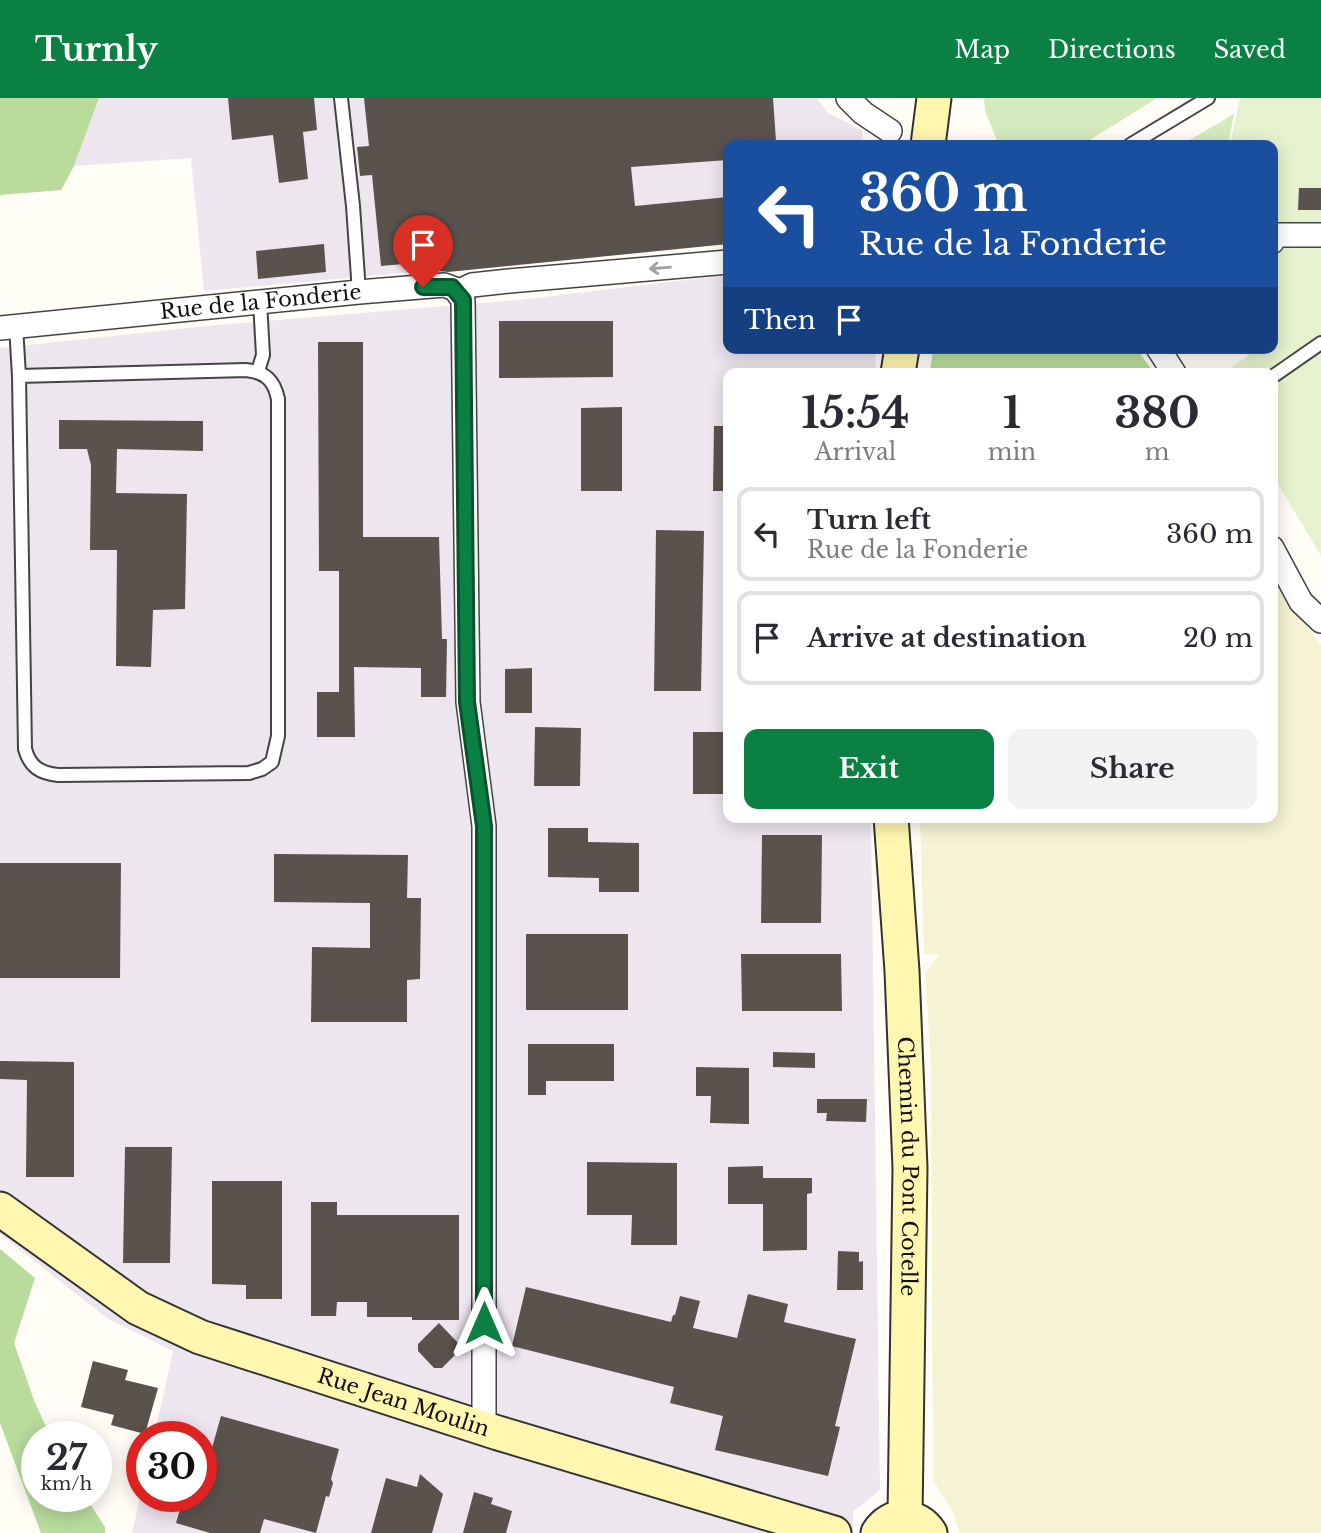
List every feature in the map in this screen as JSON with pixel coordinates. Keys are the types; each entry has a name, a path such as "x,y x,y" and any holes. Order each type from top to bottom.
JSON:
{"street":[{"path":"848,98 863,113 890,131"},
{"path":"929,140 934,98"},
{"path":"1278,235 1321,235"},
{"name":"Rue de la Fonderie","path":"8,327 444,285 458,292 472,285 723,262"},
{"path":"458,292 463,300 467,702 484,826 484,1429"},
{"path":"1278,559 1301,603 1321,621"},
{"name":"Chemin du Pont Cotelle","path":"891,823 902,971 909,1168 904,1528"},
{"name":"Rue Jean Moulin","path":"0,1209 138,1308 200,1338 484,1429 834,1533"}],"lane":[{"path":"341,98 359,292"},
{"path":"1138,140 1208,98"},
{"path":"258,371 263,355 260,302"},
{"path":"8,327 19,376 25,749 28,758 35,768 44,773 58,775 249,773 262,769 272,762 278,736 278,399 272,381 258,371 19,376"},
{"path":"1278,373 1321,343"}],"shaded area":[{"path":"99,98 817,98 828,113 862,130 863,140 723,140 723,243 204,291 191,158 74,166"},
{"path":"723,276 723,354 876,354 875,368 723,368 723,823 871,823 880,1490 853,1512 853,1533 132,1533 137,1512 217,1512 217,1421 158,1421 173,1351 107,1318 0,1234 0,348 207,326 519,300"},
{"path":"1278,588 1321,645 1321,1533 959,1533 953,1512 933,1480 931,1065 925,973 939,954 924,954 920,823 1278,823"}],"green space":[{"path":"0,98 99,98 74,166 61,190 0,195"},
{"path":"984,98 1157,98 1090,140 997,140 985,111"},
{"path":"1240,98 1321,98 1321,556 1278,484 1278,368 1231,368 1248,354 1278,354 1278,140 1231,140"},
{"path":"1234,114 1229,140 1190,140"},
{"path":"932,354 1140,354 1150,368 931,368"},
{"path":"0,1249 35,1278 14,1343 43,1421 21,1421 21,1479 0,1423"},
{"path":"33,1512 95,1512 105,1527 105,1533 41,1533"}],"building":[{"path":"228,98 314,98 317,130 303,132 308,179 279,183 273,135 232,140"},
{"path":"364,98 773,98 776,140 723,140 723,160 631,167 635,206 723,197 723,244 448,272 437,271 437,261 381,266 372,175 360,176 357,147 369,146"},
{"path":"1299,188 1321,188 1321,210 1298,210"},
{"path":"324,244 326,272 258,279 256,251"},
{"path":"499,321 613,321 613,377 499,378"},
{"path":"318,342 363,342 363,537 439,537 442,639 447,639 446,697 421,697 421,668 354,667 355,737 317,737 317,692 339,692 339,571 319,571"},
{"path":"622,407 622,491 581,491 581,408"},
{"path":"59,420 203,421 203,451 117,449 116,493 187,494 185,609 153,610 151,667 116,666 117,550 90,550 91,465 87,449 59,449"},
{"path":"714,426 723,426 723,491 713,491"},
{"path":"656,530 704,531 701,691 654,691"},
{"path":"532,668 532,713 505,713 505,669"},
{"path":"535,727 581,728 580,786 534,786"},
{"path":"693,732 723,732 723,794 693,794"},
{"path":"548,828 588,828 588,842 639,843 639,892 599,892 599,878 548,877"},
{"path":"762,835 822,835 821,923 761,923"},
{"path":"274,854 408,855 407,898 421,898 420,979 407,980 407,1022 311,1022 312,947 370,948 370,903 274,902"},
{"path":"0,863 121,863 120,978 0,978"},
{"path":"526,934 628,934 628,1010 526,1010"},
{"path":"741,954 841,954 842,1011 742,1011"},
{"path":"528,1044 614,1044 614,1081 546,1081 546,1095 528,1095"},
{"path":"773,1052 815,1053 815,1068 773,1067"},
{"path":"0,1061 74,1062 74,1177 26,1177 27,1080 0,1079"},
{"path":"696,1067 749,1068 749,1124 710,1123 711,1096 696,1096"},
{"path":"817,1099 867,1099 866,1122 826,1121 827,1113 817,1113"},
{"path":"125,1147 172,1147 170,1263 123,1263"},
{"path":"587,1162 677,1163 677,1245 631,1245 632,1215 587,1215"},
{"path":"763,1166 763,1178 812,1178 812,1193 807,1194 807,1250 763,1251 763,1204 728,1204 728,1167"},
{"path":"212,1181 282,1181 282,1299 246,1299 246,1285 212,1284"},
{"path":"311,1202 337,1202 337,1215 459,1215 459,1320 367,1317 367,1302 337,1302 336,1316 311,1316"},
{"path":"838,1251 859,1252 859,1262 863,1261 863,1290 837,1290"},
{"path":"526,1287 671,1322 680,1296 700,1301 693,1328 737,1338 748,1294 788,1304 784,1322 856,1339 835,1426 840,1427 828,1476 715,1450 723,1416 670,1403 674,1387 512,1346"},
{"path":"439,1323 459,1344 459,1351 442,1368 434,1368 418,1351 418,1344"},
{"path":"93,1361 128,1370 125,1380 158,1388 149,1421 126,1421 126,1429 112,1425 114,1415 81,1407"},
{"path":"221,1416 339,1449 331,1479 333,1483 329,1497 326,1496 316,1533 264,1519 260,1533 210,1533 176,1523 179,1512 217,1512 217,1430"},
{"path":"420,1474 443,1494 432,1533 371,1533 386,1478 417,1487"},
{"path":"474,1492 493,1498 491,1504 512,1511 506,1533 463,1533"}],"route":[{"path":"423,287 452,287 463,300 467,702 484,826 484,1323"}]}
